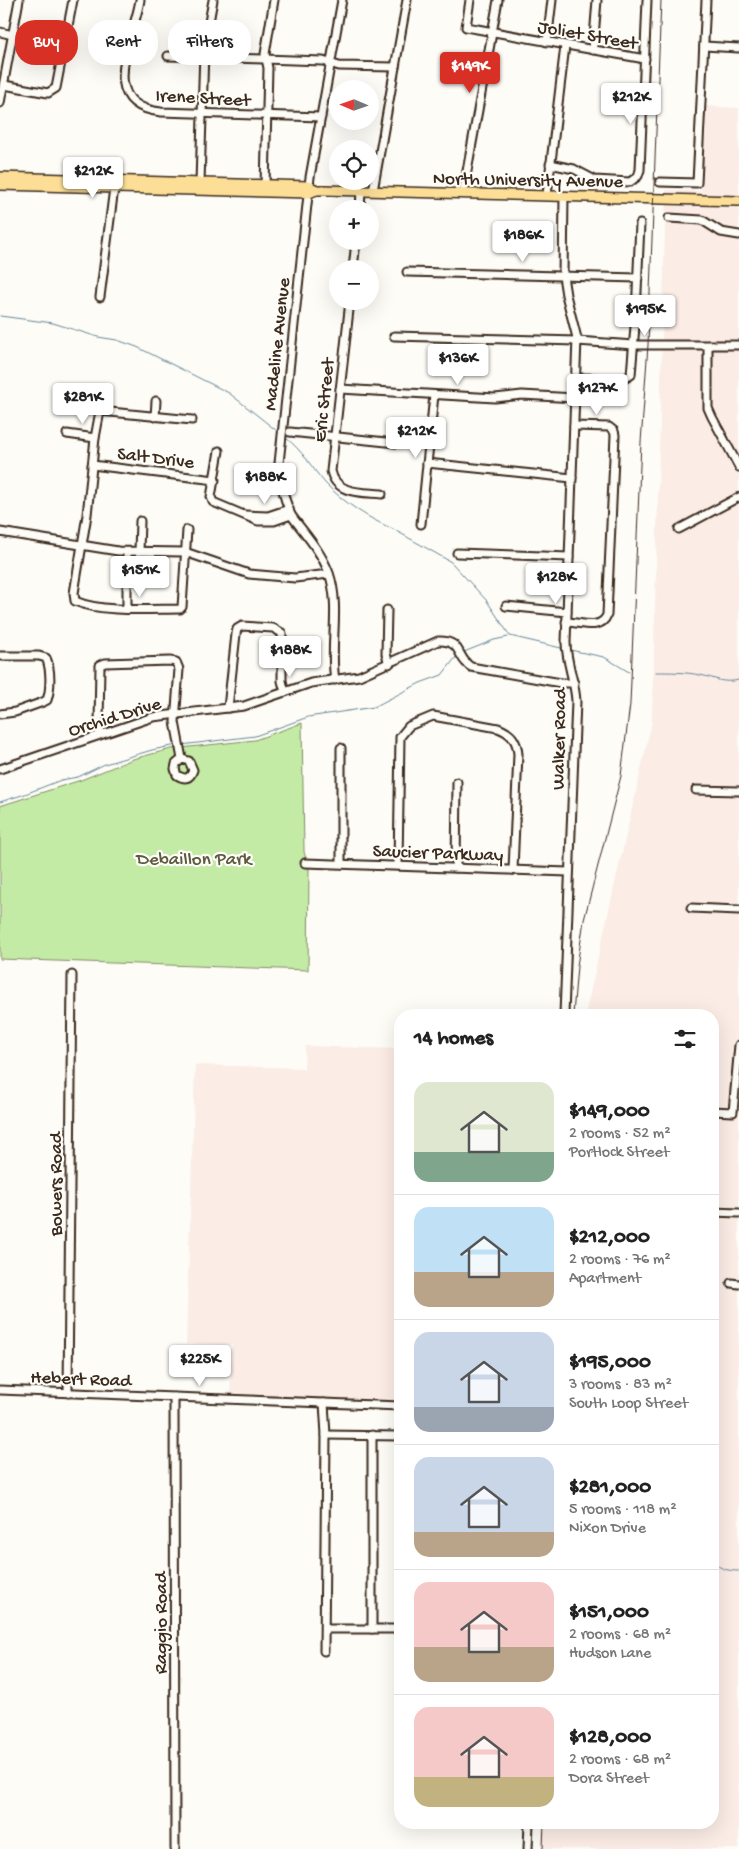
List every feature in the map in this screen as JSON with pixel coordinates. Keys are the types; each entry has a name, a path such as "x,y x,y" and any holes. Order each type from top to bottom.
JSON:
{"main road":[{"name":"North University Avenue","path":"0,177 265,185 311,190"},
{"name":"North University Avenue","path":"0,185 463,193 739,201"}],"street":[{"path":"0,103 19,0"},
{"path":"4,85 48,93 56,88 73,0"},
{"name":"Irene Street","path":"140,0 122,68 122,80 127,93 136,104 149,111 321,117"},
{"path":"210,20 213,0"},
{"path":"265,185 268,68 265,54 274,0"},
{"name":"Madeline Avenue","path":"335,680 334,597 329,574 318,553 290,512 280,479 279,455 321,117 342,0"},
{"path":"373,192 407,0"},
{"name":"Joliet Street","path":"470,0 466,27 645,59"},
{"path":"463,193 498,0"},
{"path":"547,42 552,0"},
{"path":"593,50 597,0"},
{"path":"550,164 574,170 595,180 630,182 638,176 640,170 647,0"},
{"path":"660,182 697,183 706,0"},
{"path":"0,32 13,35"},
{"path":"547,195 565,46"},
{"path":"704,46 739,48"},
{"path":"251,59 323,62 339,66 395,68"},
{"path":"200,183 204,65"},
{"path":"100,297 114,188"},
{"path":"360,200 361,191"},
{"name":"Walker Road","path":"564,196 563,276 566,295 576,327 577,341 566,622 566,648 576,701 564,1009"},
{"path":"669,218 702,220 721,232 739,235"},
{"path":"576,378 628,378 632,372 640,224"},
{"path":"407,272 638,278"},
{"name":"Eric Street","path":"349,310 331,471 334,480 340,487 346,490 382,494"},
{"path":"394,336 577,341 634,345 739,345"},
{"path":"708,346 708,408 739,467"},
{"path":"340,389 495,398 522,395 575,398"},
{"path":"103,395 95,438 82,546 74,593 75,601 127,609 180,609 182,607 187,530"},
{"path":"421,524 434,395"},
{"path":"155,416 156,401"},
{"path":"100,411 192,420"},
{"path":"566,622 597,625 604,622 607,616 615,435 609,427 574,426"},
{"path":"290,432 396,443"},
{"path":"68,434 95,438"},
{"path":"219,451 212,501 250,519 264,522 279,519 290,512"},
{"path":"427,463 572,478"},
{"name":"Salt Drive","path":"92,465 216,480"},
{"path":"680,529 739,497"},
{"path":"139,552 140,521"},
{"path":"0,532 128,552 185,552 249,574 295,578 329,574"},
{"path":"127,609 128,552"},
{"path":"457,553 569,557"},
{"path":"506,606 567,612"},
{"path":"387,610 386,654 389,664"},
{"path":"228,708 236,634 237,629 242,626 273,628 282,633 282,682 285,692"},
{"name":"Orchid Drive","path":"0,769 153,717 250,704 311,683 359,676 389,664 431,643 442,641 455,645 464,661 471,667 561,683 574,683"},
{"path":"0,656 39,656 46,658 49,694 47,700 43,702 15,712 0,714"},
{"path":"101,734 99,724 100,665 103,663 170,661 178,664 179,669 175,714 182,760"},
{"path":"398,865 400,737 409,726 432,716 498,728 507,732 514,739 518,754 513,870"},
{"path":"341,748 341,863"},
{"path":"456,868 457,782"},
{"path":"696,790 739,791"},
{"name":"Saucier Parkway","path":"304,863 569,872"},
{"path":"691,908 739,910"},
{"name":"Bowers Road","path":"68,1393 72,975"},
{"path":"719,1111 733,1112 739,1045"},
{"path":"719,1212 739,1213"},
{"path":"731,1283 739,1284"},
{"name":"Hebert Road","path":"0,1390 394,1406"},
{"name":"Raggio Road","path":"174,1397 175,1849"},
{"path":"324,1403 326,1436 324,1651"},
{"path":"326,1436 394,1436"},
{"path":"372,1436 372,1629"},
{"path":"325,1629 394,1629"},
{"path":"528,1849 529,1829"}],"shaded area":[{"path":"706,106 739,108 739,1849 541,1849 543,1829 719,1829 719,1009 586,1009 652,721 666,190 701,191"},
{"path":"305,1046 394,1049 394,1401 230,1395 232,1345 186,1344 195,1065 304,1068"}],"green space":[{"name":"Debaillon Park","path":"302,723 304,852 309,869 308,970 0,959 0,806 81,780 133,759 171,749 255,740"}],"waterway":[{"path":"0,316 53,323 137,347 229,393 277,431"},
{"path":"286,438 302,454 325,483 348,503 451,562 487,601 510,636 561,648"},
{"path":"464,652 494,640 508,637"},
{"path":"570,650 604,657 629,672"},
{"path":"181,745 255,736 308,717 374,707 420,683 442,675 456,657"},
{"path":"656,672 689,673 723,681 739,680"},
{"path":"0,802 61,780 78,777 105,764 152,750 177,745"},
{"path":"719,1566 731,1571 739,1571"}],"railway":[{"path":"573,1009 577,966 584,920 621,776 630,704 641,442 648,345 661,0"},
{"path":"543,1849 544,1829"}]}
